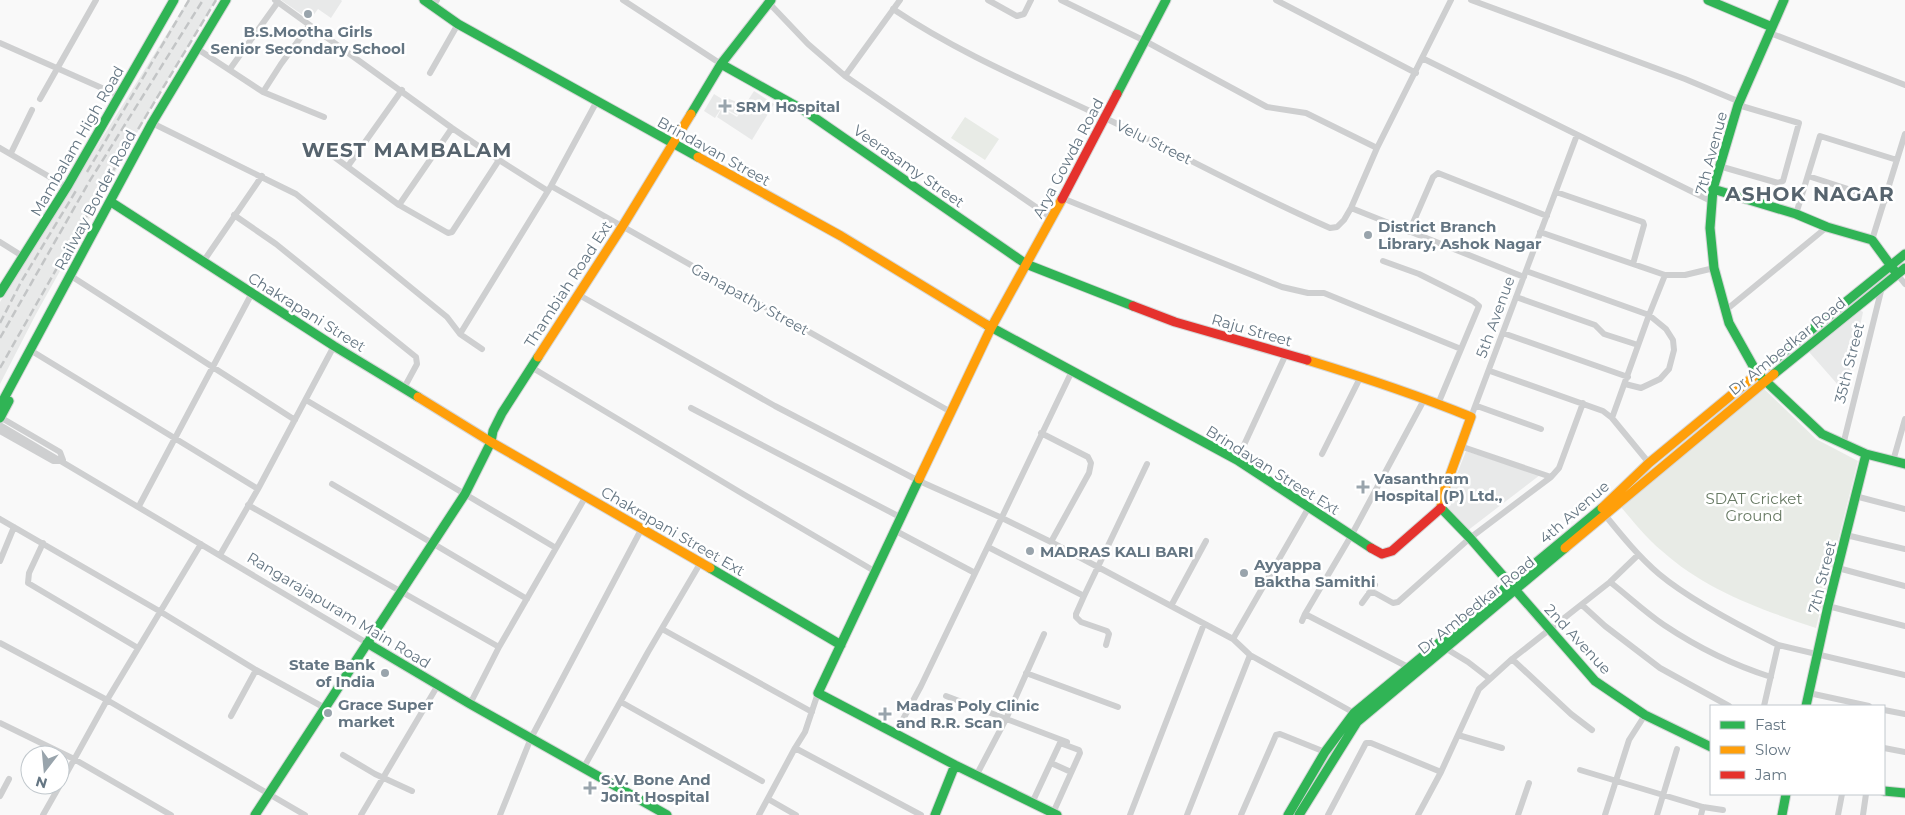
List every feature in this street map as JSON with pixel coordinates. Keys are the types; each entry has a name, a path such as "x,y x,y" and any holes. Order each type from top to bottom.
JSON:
{"street":[{"path":"40,99 96,0"},
{"name":"Mambalam High Road","path":"0,293 67,187 174,0"},
{"name":"Railway Border Road","path":"0,418 65,295 66,291 62,290 152,123 226,0"},
{"name":"Brindavan Street","path":"424,0 435,3 458,24 841,236 991,328"},
{"path":"623,0 721,64"},
{"path":"845,76 900,0"},
{"path":"988,0 1017,16 1021,16 1032,0"},
{"path":"1061,0 1145,41 1267,107 1306,112 1378,148"},
{"name":"Arya Gowda Road","path":"818,692 876,572 917,480 991,328 1052,218 1166,0"},
{"path":"1276,0 1416,73"},
{"name":"Velu Street","path":"894,9 930,33 997,68 1105,118 1330,228 1337,227 1351,208 1378,148 1451,0"},
{"path":"1471,0 1685,79 1739,103 1799,123 1782,181 1778,184 1719,166"},
{"path":"1708,0 1771,30 1905,85"},
{"name":"7th Avenue","path":"1784,0 1739,103 1719,166 1711,201 1710,228 1714,268 1729,323 1757,373 1822,434 1866,454 1905,464"},
{"path":"230,69 276,1"},
{"name":"Ganapathy Street","path":"276,1 499,160 622,227 950,412"},
{"path":"768,1 808,44 845,76 1052,218"},
{"name":"Thambiah Road Ext","path":"255,815 366,643 434,545 465,494 491,442 502,412 622,227 721,64 768,1"},
{"path":"430,73 458,24"},
{"path":"263,92 309,26"},
{"path":"0,43 120,96"},
{"path":"196,48 263,92 324,117"},
{"path":"1422,58 1711,201"},
{"name":"Veerasamy Street","path":"721,64 805,111 1026,264"},
{"path":"348,166 402,90"},
{"path":"460,334 549,188 597,101"},
{"path":"12,153 32,110"},
{"path":"152,123 296,194 447,317 460,334 482,349"},
{"path":"399,205 452,128"},
{"path":"1872,240 1905,134"},
{"name":"5th Avenue","path":"1441,508 1442,497 1460,446 1477,406 1577,135"},
{"path":"1796,214 1820,136 1897,160"},
{"path":"0,148 12,153 67,187"},
{"path":"333,156 399,205 450,233 499,160"},
{"path":"1410,232 1433,177 1438,173 1546,216"},
{"path":"203,262 262,176"},
{"path":"1808,176 1884,201"},
{"path":"1713,189 1796,214 1827,227 1872,240 1905,284"},
{"path":"1556,192 1643,222 1644,225 1633,264"},
{"path":"1062,198 1282,287 1308,293 1324,293 1461,349"},
{"name":"Chakrapani Street","path":"111,202 334,346 491,442"},
{"path":"1351,208 1410,232 1525,274 1649,315 1666,328 1673,340 1673,359 1669,369 1660,379 1651,384 1641,388 1625,384"},
{"path":"234,215 276,244 416,357 417,364 404,388"},
{"path":"1726,310 1827,227"},
{"path":"1540,232 1665,275 1685,275 1714,268"},
{"path":"0,242 24,257"},
{"name":"4th Avenue","path":"1288,815 1325,752 1357,716 1408,667 1512,588 1600,510 1649,463 1905,254"},
{"path":"1383,261 1419,274 1473,301 1479,306 1438,404"},
{"name":"Raju Street","path":"1026,264 1175,322 1361,376 1425,398 1471,417"},
{"name":"Dr Ambedkar Road","path":"1298,815 1357,722 1357,716 1445,648 1512,588 1605,515 1765,381 1905,268"},
{"path":"1612,418 1665,275"},
{"path":"71,276 295,420"},
{"name":"35th Street","path":"1843,445 1882,288"},
{"path":"0,406 62,290"},
{"path":"139,506 252,293"},
{"path":"579,295 775,406 917,480 1051,542 1233,639 1250,655 1357,716"},
{"path":"1516,297 1595,325 1604,334 1638,346"},
{"name":"Brindavan Street Ext","path":"991,328 1237,460 1382,554 1388,553 1411,536 1441,508"},
{"path":"1503,333 1628,377"},
{"path":"220,555 258,489 334,346"},
{"path":"35,353 258,489"},
{"path":"1237,460 1286,354"},
{"path":"531,367 876,572"},
{"path":"895,734 921,686 1072,371"},
{"path":"1490,371 1603,410 1612,418 1649,463"},
{"path":"1322,454 1361,376"},
{"path":"1302,621 1352,536 1425,398"},
{"path":"306,400 556,548"},
{"path":"1369,593 1393,603 1398,602 1470,538 1551,477 1559,468 1583,403"},
{"path":"1477,406 1541,429"},
{"path":"691,408 900,517"},
{"path":"0,418 60,452 64,461 53,461 0,431"},
{"path":"1894,461 1905,420"},
{"name":"Rangarajapuram Main Road","path":"0,424 470,704 667,815"},
{"path":"1041,433 1088,457 1091,463 1089,473 1051,542"},
{"name":"Chakrapani Street Ext","path":"491,442 841,644"},
{"path":"1460,446 1551,477"},
{"name":"7th Street","path":"1806,705 1828,606 1866,454"},
{"path":"1106,645 1110,634 1108,631 1081,622 1076,617 1076,614 1147,464"},
{"path":"332,484 528,599"},
{"path":"470,704 499,647 586,496"},
{"path":"1855,496 1905,508"},
{"path":"248,505 499,647"},
{"path":"1233,639 1309,507"},
{"path":"1441,508 1470,538 1512,588"},
{"path":"1605,515 1638,554 1660,575 1694,599 1778,644 1905,675"},
{"path":"0,519 161,612 256,670 325,708"},
{"path":"0,562 14,527"},
{"path":"500,815 531,738 642,528"},
{"path":"894,530 975,573"},
{"path":"1846,535 1905,548"},
{"path":"1171,606 1206,541"},
{"path":"43,543 29,574 28,583 138,648"},
{"path":"70,767 107,700 201,544"},
{"path":"988,547 1084,596"},
{"path":"1418,815 1441,772 1479,689 1512,659 1610,582 1638,554"},
{"path":"584,768 701,562"},
{"path":"1838,568 1905,586"},
{"path":"1610,582 1663,624 1684,637 1742,668 1771,677"},
{"path":"1362,603 1375,585"},
{"name":"2nd Avenue","path":"1512,588 1595,681 1645,715 1710,748"},
{"path":"1582,605 1612,632 1660,668 1727,705"},
{"path":"1828,606 1905,626"},
{"path":"1305,614 1408,667"},
{"path":"1130,815 1204,624"},
{"path":"662,629 812,712"},
{"path":"976,776 1006,719 1044,634"},
{"path":"0,643 107,700 305,815"},
{"path":"1764,705 1778,644"},
{"path":"1445,648 1468,662 1490,679"},
{"path":"1187,815 1250,655"},
{"path":"1512,659 1571,714 1592,730"},
{"path":"231,716 256,670"},
{"path":"1026,673 1118,707"},
{"path":"361,815 438,685"},
{"path":"759,815 805,732 818,692 976,776 1032,803 1055,814 1080,753 1079,750 1061,743 1032,803"},
{"path":"1809,693 1864,705"},
{"path":"946,696 1080,747"},
{"path":"621,702 762,781"},
{"path":"1885,710 1905,714"},
{"path":"1606,815 1629,740 1645,715"},
{"path":"0,723 74,760 171,815"},
{"path":"1240,815 1276,735 1280,734 1325,752"},
{"path":"1458,735 1502,748"},
{"path":"1328,815 1366,743 1371,743 1441,772"},
{"path":"795,748 920,815"},
{"path":"1885,748 1905,752"},
{"path":"1657,815 1677,749"},
{"path":"343,755 383,778 412,791"},
{"path":"1051,763 1071,772"},
{"path":"934,815 955,765"},
{"path":"1580,770 1703,807 1722,810"},
{"path":"0,796 9,779"},
{"path":"1518,815 1529,783"},
{"path":"1885,791 1905,793"},
{"path":"43,815 54,795"},
{"path":"1782,815 1786,795"},
{"path":"1838,815 1842,795"},
{"path":"1863,815 1866,795"},
{"path":"768,799 796,815"},
{"path":"1701,815 1703,807"}],"shaded area":[{"path":"188,0 216,0 147,115 36,314 0,384 0,302"},
{"name":"B.S.Mootha Girls Senior Secondary School","path":"281,0 342,1 331,18 318,9 310,20"},
{"path":"754,91 774,104 752,140 717,117 722,108 737,117"},
{"name":"SRM Hospital","path":"714,94 722,99 725,97 743,105 737,115 722,107 715,118 704,111"},
{"path":"1858,309 1863,312 1846,394 1809,352"},
{"path":"1466,451 1540,475 1467,531 1449,511 1447,499"}],"green space":[{"path":"965,117 999,139 985,160 951,138"},
{"name":"SDAT Cricket Ground","path":"1759,384 1816,439 1858,461 1816,628 1755,606 1715,588 1697,577 1656,546 1620,506"}],"railway":[{"path":"87,172 189,0"},
{"path":"0,338 89,182 203,0"},
{"path":"0,368 102,189 216,0"},
{"path":"0,323 21,282 77,189"}],"traffic: fast":[{"path":"0,293 68,185 174,0"},
{"path":"0,406 152,123 226,0"},
{"path":"424,0 458,24 698,157"},
{"path":"691,114 721,64 771,0"},
{"path":"1117,94 1166,0"},
{"path":"1708,0 1772,27"},
{"path":"1784,0 1738,105 1713,189 1710,228 1714,268 1729,323 1757,373 1822,434 1866,454 1905,464"},
{"path":"721,64 805,111 1026,264 1133,306"},
{"path":"1713,189 1796,214 1827,227 1872,240 1894,270"},
{"path":"111,202 334,346 418,397"},
{"path":"1769,364 1905,254"},
{"path":"1774,374 1905,268"},
{"path":"987,325 1237,460 1371,548"},
{"path":"255,815 465,494 491,442 493,431 502,413 538,357"},
{"path":"0,418 9,401"},
{"path":"1806,705 1828,606 1866,454"},
{"path":"919,479 818,693 955,765 1057,815"},
{"path":"1441,508 1470,538 1595,681 1645,715 1710,747"},
{"path":"1288,815 1325,752 1354,713 1602,508"},
{"path":"1299,815 1357,722 1565,548"},
{"path":"710,568 841,645"},
{"path":"367,643 470,704 667,815"},
{"path":"935,815 955,765"},
{"path":"1885,791 1905,793"},
{"path":"1782,815 1786,795"}],"traffic: slow":[{"path":"538,357 622,227 691,114"},
{"path":"698,157 841,236 987,325"},
{"path":"919,479 991,328 1062,199"},
{"path":"1307,360 1390,387 1471,417 1442,497 1441,508"},
{"path":"1602,508 1649,463 1769,364"},
{"path":"1565,548 1774,374"},
{"path":"418,397 491,442 710,568"}],"traffic: jam":[{"path":"1062,199 1117,94"},
{"path":"1133,306 1175,322 1307,360"},
{"path":"1371,548 1382,554 1392,551 1441,508"}],"place":[{"name":"B.S.Mootha Girls Senior Secondary School","path":"308,14"},
{"name":"SRM Hospital","path":"725,106"},
{"name":"District Branch Library, Ashok Nagar","path":"1368,235"},
{"name":"Vasanthram Hospital (P) Ltd.,","path":"1363,487"},
{"name":"MADRAS KALI BARI","path":"1030,551"},
{"name":"Ayyappa Baktha Samithi","path":"1244,573"},
{"name":"State Bank of India","path":"385,673"},
{"name":"Grace Super market","path":"328,713"},
{"name":"Madras Poly Clinic and R.R. Scan","path":"885,714"},
{"name":"S.V. Bone And Joint Hospital","path":"590,788"}],"district":[{"name":"WEST MAMBALAM","path":"407,150"},
{"name":"ASHOK NAGAR","path":"1810,194"}]}
